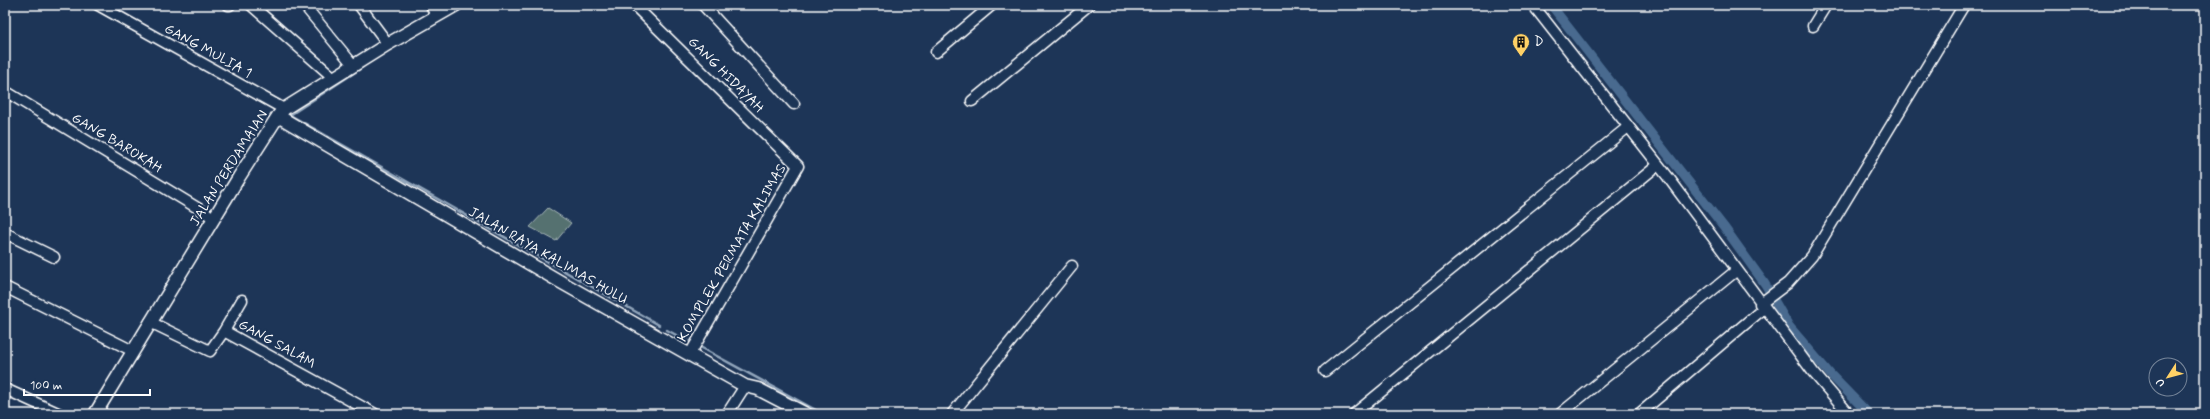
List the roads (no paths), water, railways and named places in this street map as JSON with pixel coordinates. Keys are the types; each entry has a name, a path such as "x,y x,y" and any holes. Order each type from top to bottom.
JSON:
{"street":[{"name":"GANG MULIA 1","path":"98,5 281,113"},
{"path":"251,5 334,78"},
{"path":"304,5 354,66"},
{"path":"359,5 388,44"},
{"name":"JALAN PERDAMAIAN","path":"95,414 214,218 281,113 388,44 434,10 456,5"},
{"name":"GANG HIDAYAH","path":"634,5 798,166"},
{"path":"703,5 794,104"},
{"path":"936,52 992,5"},
{"path":"972,101 1089,5"},
{"path":"1533,5 1658,165 1813,372 1849,414"},
{"path":"1813,26 1826,5"},
{"path":"1639,414 1788,283 1812,256 1964,5"},
{"name":"GANG BAROKAH","path":"5,91 214,218"},
{"name":"JALAN RAYA KALIMAS HULU","path":"281,113 559,281 745,386 758,389 790,410 805,414"},
{"path":"1325,371 1628,127"},
{"path":"1354,414 1658,165"},
{"name":"KOMPLEK PERMATA KALIMAS","path":"690,354 798,166"},
{"path":"5,233 54,256"},
{"path":"952,414 1072,266"},
{"path":"1560,414 1737,270"},
{"path":"5,287 133,351"},
{"path":"224,331 242,300"},
{"name":"GANG SALAM","path":"150,322 210,351 224,331 375,414"},
{"path":"727,414 745,386"},
{"path":"5,388 60,414"}],"waterway":[{"path":"1551,5 1724,227 1765,284 1789,326 1831,375 1869,414"},
{"path":"363,67 290,115 659,325"},
{"path":"667,330 689,342"},
{"path":"702,348 823,414"}],"place":[{"name":"D","path":"1521,57"}]}
